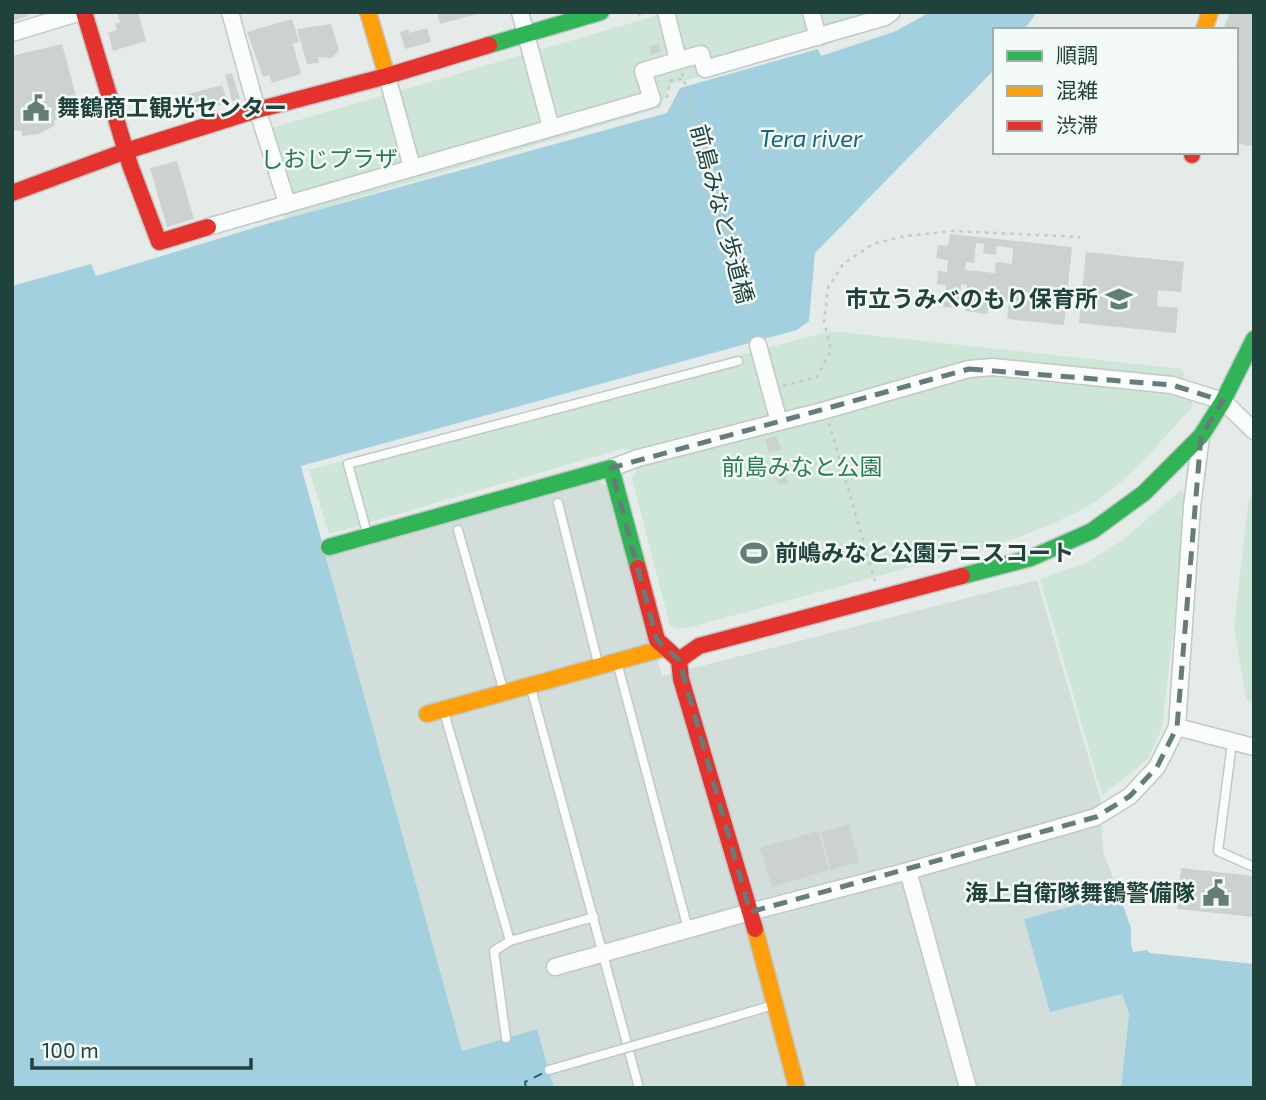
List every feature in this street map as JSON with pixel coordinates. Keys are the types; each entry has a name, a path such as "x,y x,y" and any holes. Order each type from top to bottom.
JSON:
{"street":[{"path":"12,33 82,12 126,151 159,242 652,99 643,71 678,60 701,54 705,69 885,17 892,12"},
{"path":"230,12 257,110 287,203"},
{"path":"368,12 412,167"},
{"path":"520,12 551,128"},
{"path":"12,192 126,151 257,110 387,76 601,12"},
{"path":"666,12 678,60"},
{"path":"811,12 818,37"},
{"path":"679,660 699,646 1031,558 1092,531 1144,493 1201,436 1223,401 1254,340"},
{"path":"758,345 779,422"},
{"path":"329,547 611,468 638,458 826,410 969,369 993,367 1172,385 1223,401 1254,430"},
{"path":"555,967 750,912 908,872 1096,817 1130,796 1157,767 1177,727 1192,507 1201,436"},
{"path":"611,468 657,640 679,660 681,680 750,912 797,1088"},
{"path":"435,711 665,648"},
{"path":"1177,727 1254,747"},
{"path":"908,872 968,1088"}],"lane":[{"path":"368,536 348,464 738,361"},
{"path":"558,503 598,666"},
{"path":"458,530 504,692"},
{"path":"617,661 688,929"},
{"path":"531,685 639,1088"},
{"path":"435,711 510,941"},
{"path":"1232,743 1218,851 1254,867"},
{"path":"506,1038 494,951 510,941 594,917"},
{"path":"549,1070 774,1004"}],"path":[{"name":"前島みなと歩道橋","path":"684,78 758,345"},
{"path":"770,389 817,377 831,350 824,323 828,288 843,264 873,244 905,236 954,231 1080,237"},
{"path":"826,410 880,598"}],"highlighted area":[{"path":"969,369 1172,385 1223,401 1201,436 1177,727 1157,767 1130,796 1096,817 750,912 679,660 657,640 611,468"}],"shaded area":[{"path":"596,479 611,489 662,676 1037,580 1100,797 1103,851 1119,894 1024,920 1122,994 1129,1014 1121,1088 554,1088 537,1029 462,1051 326,556"}],"green space":[{"name":"しおじプラザ","path":"669,12 867,12 827,25 832,43 671,84 660,108 285,219 258,132"},
{"name":"前島みなと公園","path":"831,331 1182,369 1193,406 1110,491 1057,521 1017,538 683,629 670,626 632,478 639,465 635,450 621,449 329,534 309,470"},
{"path":"1254,485 1254,704 1246,699 1234,627 1248,505"},
{"path":"1180,491 1189,495 1162,728 1148,759 1102,795 1040,579 1088,562 1124,539"}],"water":[{"name":"Tera river","path":"930,12 1037,12 1025,28 993,28 993,71 815,253 809,321 797,330 301,466 462,1051 537,1029 554,1088 12,1088 12,286 91,264 96,276 270,223 667,113 680,88 818,49 821,56 896,31"},
{"path":"1119,894 1131,928 1133,952 1147,950 1150,953 1254,964 1254,1088 1121,1088 1129,1014 1122,994 1050,1012 1024,919"}],"building":[{"path":"12,12 27,12 28,16 12,21"},
{"path":"138,12 146,41 113,51 108,33 117,30 115,24 120,22 117,13"},
{"path":"437,12 479,12 480,13 440,24"},
{"path":"1230,12 1254,12 1254,145 1238,143 1238,28 1224,28"},
{"path":"292,19 299,42 293,44 301,74 272,83 269,75 263,77 247,32"},
{"path":"331,24 339,50 331,58 318,57 319,63 307,64 297,29"},
{"path":"427,28 431,42 405,49 400,32 408,29 409,33"},
{"path":"62,44 79,107 67,107 54,122 54,126 39,134 22,136 22,131 12,130 12,56"},
{"path":"659,44 661,52 651,55 649,46"},
{"path":"232,73 240,99 232,101 225,75"},
{"path":"222,85 228,103 179,116 174,98"},
{"path":"177,161 194,219 167,227 150,168"},
{"path":"950,234 1072,247 1064,325 1007,319 1009,301 989,299 987,314 965,311 967,285 961,284 959,308 943,307 946,285 937,284 938,271 947,272 948,260 936,258 938,245 948,246","holes":["976,243 984,244 983,253 996,255 997,246 1013,248 1012,264 996,262 995,273 965,270 966,262 974,263"]},
{"name":"市立うみべのもり保育所","path":"1086,252 1184,262 1181,292 1158,290 1157,306 1178,308 1176,333 1079,323"},
{"path":"777,436 781,449 769,453 765,439"},
{"path":"783,466 788,483 778,485 773,468"},
{"path":"849,824 859,862 831,870 821,832"},
{"path":"818,831 829,870 772,887 760,848"},
{"name":"海上自衛隊舞鶴警備隊","path":"1181,868 1254,876 1254,917 1177,909"}],"ferry route":[{"path":"526,1088 525,1082 545,1072"}],"traffic: fast":[{"path":"489,45 601,12"},
{"path":"962,576 1031,558 1092,531 1144,493 1201,436 1223,401 1254,339"},
{"path":"329,547 611,468 638,568"}],"traffic: slow":[{"path":"368,12 387,76"},
{"path":"1205,28 1210,12"},
{"path":"427,714 665,648"},
{"path":"755,929 797,1088"}],"traffic: jam":[{"path":"84,12 130,165 159,242 208,227"},
{"path":"12,193 126,151 257,110 387,76 489,45"},
{"path":"638,568 657,640 679,660 681,679 755,929"},
{"path":"679,660 699,646 962,576"}],"place":[{"name":"舞鶴商工観光センター","path":"36,108"},
{"name":"市立うみべのもり保育所","path":"1119,299"},
{"name":"前嶋みなと公園テニスコート","path":"754,553"},
{"name":"海上自衛隊舞鶴警備隊","path":"1216,893"}]}
